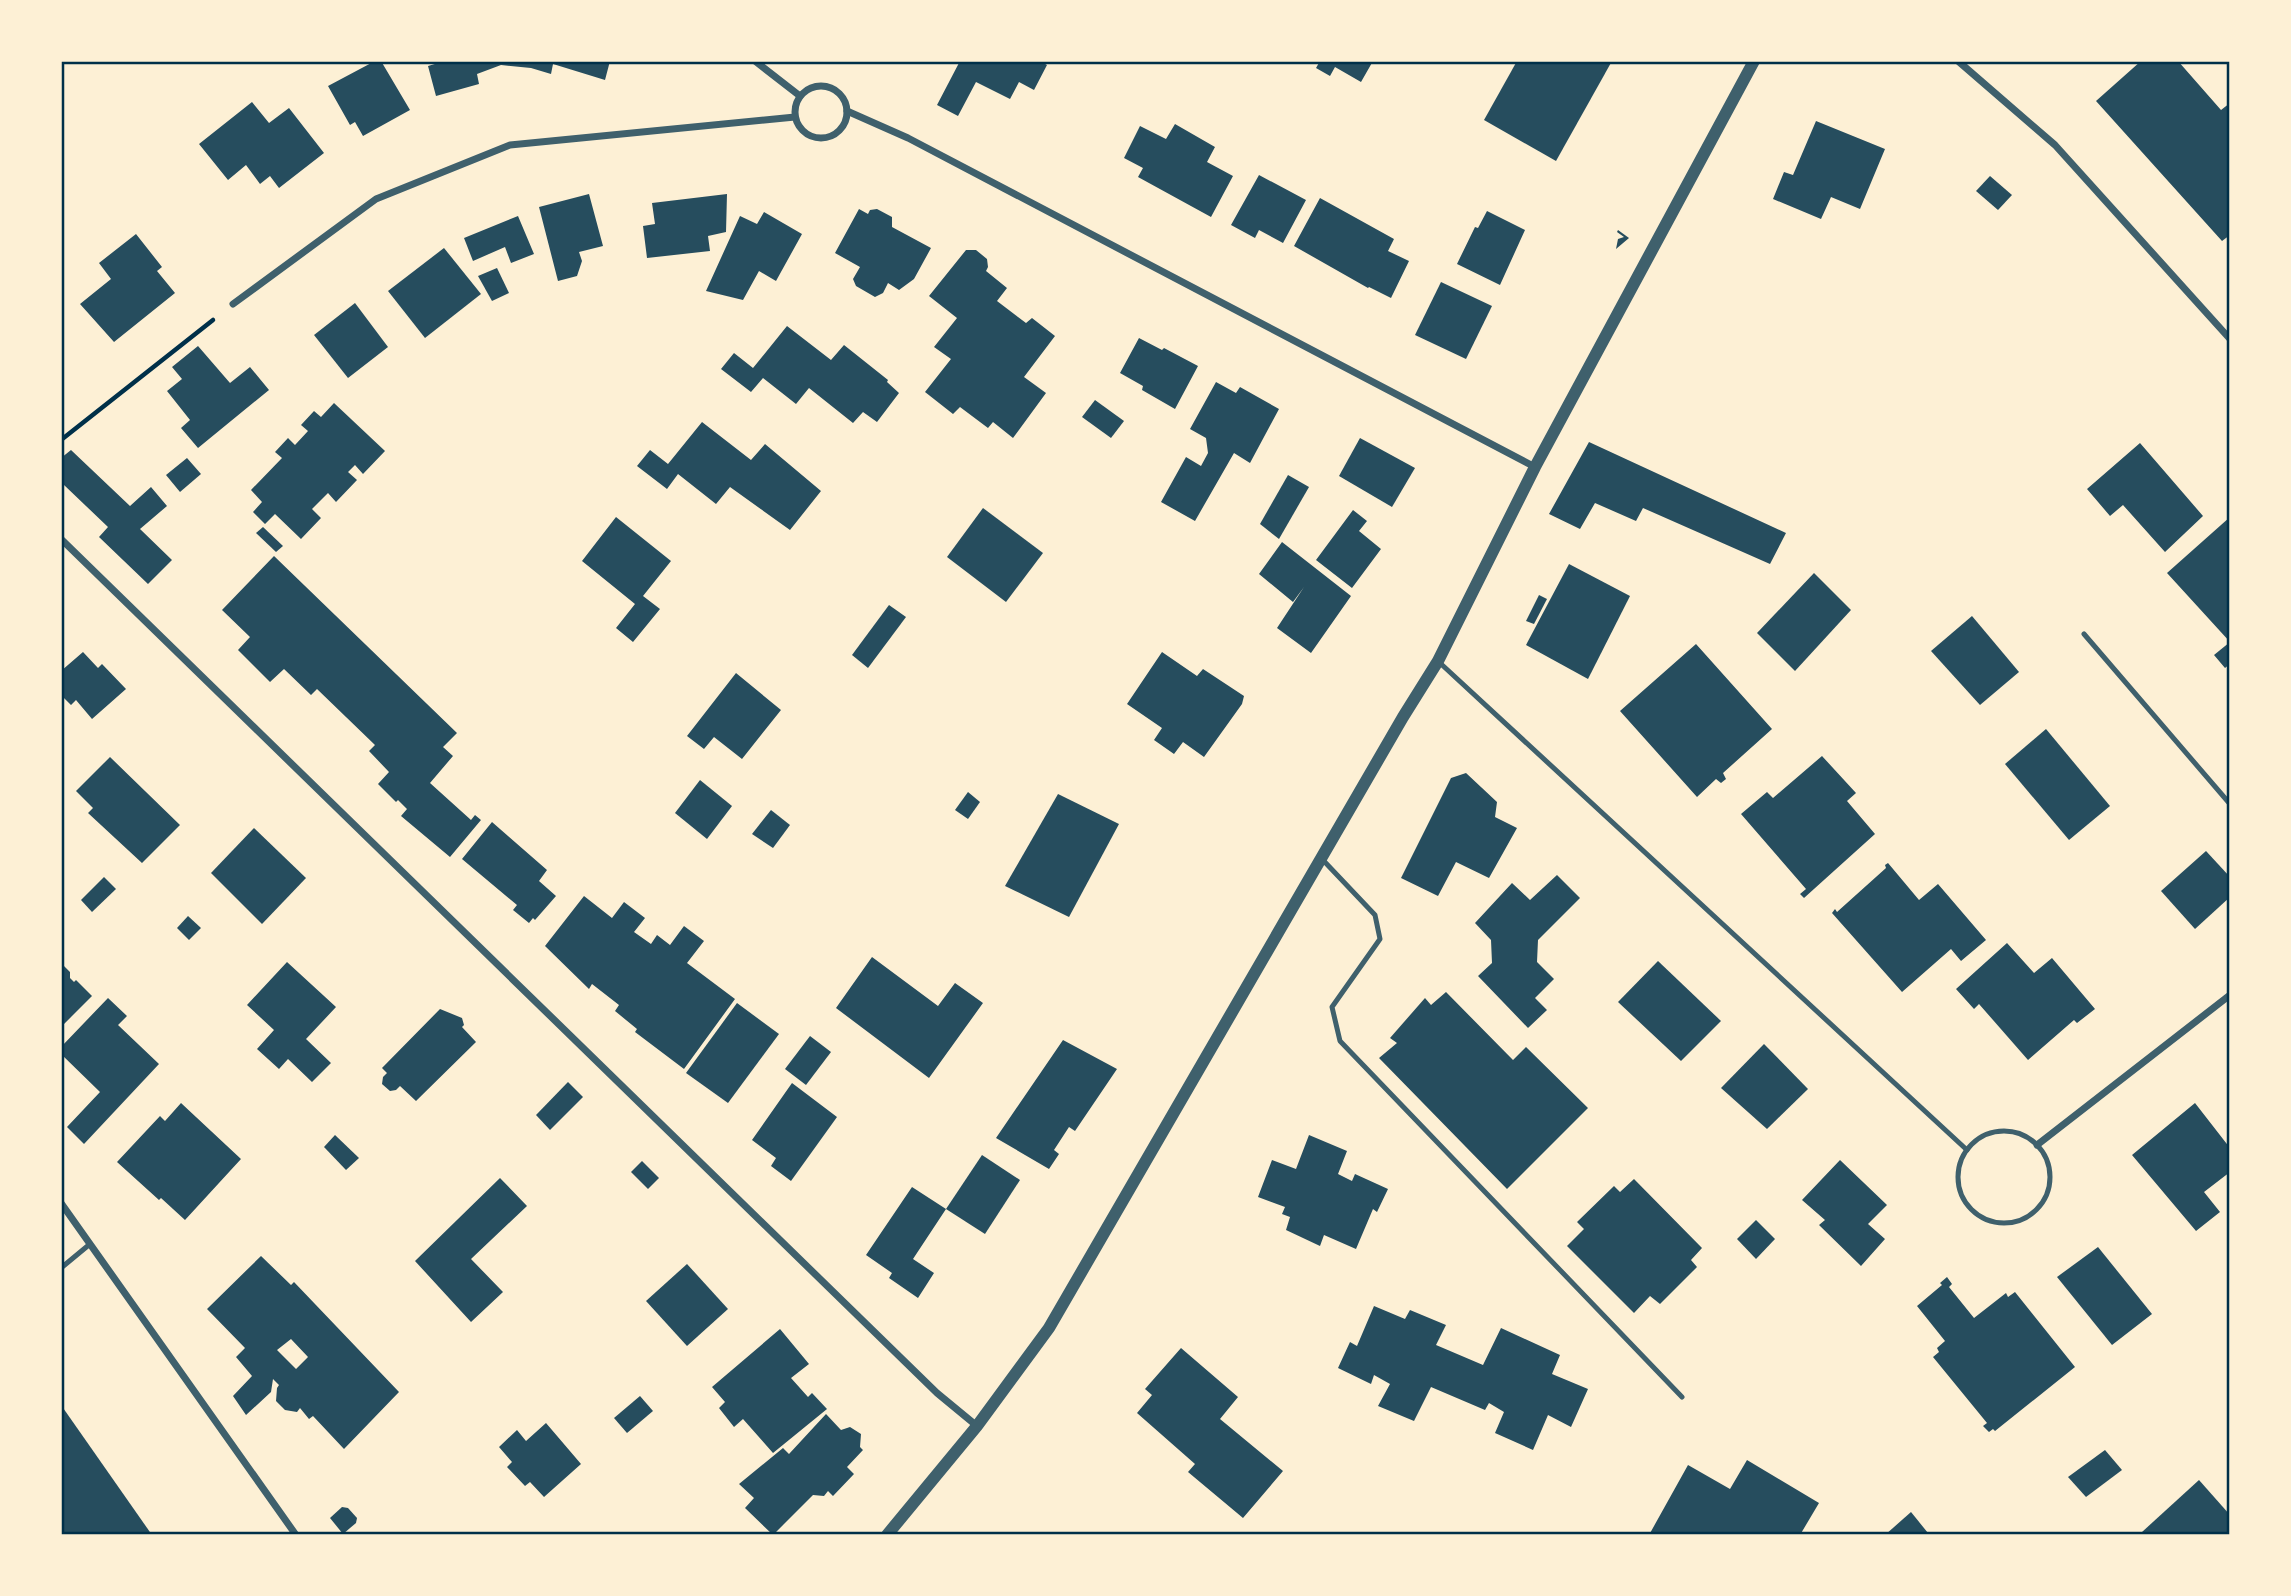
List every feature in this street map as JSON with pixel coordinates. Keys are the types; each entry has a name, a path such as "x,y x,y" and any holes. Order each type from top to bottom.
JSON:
{"street":[{"path":"755,61 800,96"},
{"path":"887,1535 977,1426 1049,1328 1438,661 1535,467 1754,61"},
{"path":"1958,61 2055,145 2230,339"},
{"path":"813,87 829,87 841,96 847,111 842,127 828,138 811,137 798,125 795,117 796,103 800,96 813,87"},
{"path":"847,111 920,145 1535,467"},
{"path":"233,304 376,199 510,145 795,117"},
{"path":"61,539 927,1384 977,1426"},
{"path":"2037,1145 2230,995"},
{"path":"61,1203 296,1535"}],"lane":[{"path":"2084,634 2230,804"},
{"path":"1438,661 1966,1150"},
{"path":"1321,859 1375,915 1380,939 1332,1007 1340,1041 1682,1397"},
{"path":"2008,1131 2024,1135 2037,1145 2046,1157 2050,1172 2047,1194 2035,1212 2023,1220 2008,1224 1979,1217 1968,1206 1958,1179 1966,1150 1978,1139 1993,1132 2008,1131"},
{"path":"61,1268 90,1244"}],"path":[{"path":"61,440 233,304"}],"building":[{"path":"375,61 381,61 410,110 363,136 355,122 350,125 328,86"},
{"path":"445,61 610,61 605,80 553,64 551,74 531,68 501,65 477,74 479,84 436,96 428,66"},
{"path":"960,61 1040,61 1047,65 1034,90 1019,82 1010,99 976,82 958,116 937,105"},
{"path":"1320,61 1373,61 1361,82 1335,67 1330,76 1316,68"},
{"path":"1517,61 1612,61 1556,161 1484,120"},
{"path":"2141,61 2178,61 2221,110 2230,103 2230,235 2222,241 2096,101"},
{"path":"252,102 269,123 289,108 324,153 279,188 270,176 260,184 246,165 228,180 199,144"},
{"path":"1816,121 1885,149 1860,209 1831,197 1821,219 1773,199 1784,172 1793,175"},
{"path":"1175,124 1215,147 1207,162 1233,176 1211,217 1138,177 1143,168 1124,158 1140,126 1166,139"},
{"path":"1259,175 1306,200 1283,243 1259,230 1255,238 1231,225"},
{"path":"1990,176 2012,195 1998,210 1976,191"},
{"path":"589,194 603,246 579,252 582,261 577,276 558,281 539,207"},
{"path":"727,194 726,232 708,236 710,251 647,258 643,226 655,224 652,203"},
{"path":"1320,198 1394,239 1388,251 1409,261 1391,298 1294,246"},
{"path":"859,209 868,214 870,210 877,209 892,217 892,227 931,248 914,279 899,290 888,283 883,293 875,297 856,286 853,279 860,267 835,253"},
{"path":"1487,211 1525,230 1500,285 1457,264 1475,227 1478,228"},
{"path":"764,212 802,234 776,281 759,271 743,300 706,291 740,216 757,224"},
{"path":"518,216 534,254 511,263 505,247 473,261 464,238"},
{"path":"1618,230 1629,238 1616,249 1618,239 1624,237"},
{"path":"136,234 162,267 157,271 175,293 114,342 80,304 111,279 99,263"},
{"path":"444,248 481,294 425,338 388,291"},
{"path":"966,250 976,250 987,259 986,271 1007,288 997,301 1026,323 1032,318 1055,336 1024,377 1046,393 1013,438 993,422 988,428 960,407 953,414 925,392 951,359 934,347 957,318 929,296"},
{"path":"497,268 509,293 492,301 478,276"},
{"path":"1441,282 1492,306 1466,359 1415,335"},
{"path":"355,303 388,347 348,378 314,335"},
{"path":"787,326 831,360 844,345 888,380 899,393 877,422 863,412 853,423 809,388 796,404 763,378 751,392 721,369 734,353 753,368"},
{"path":"1139,338 1198,366 1175,409 1142,390 1143,386 1120,373"},
{"path":"198,346 230,383 250,367 269,390 198,448 181,428 190,420 167,391 182,379 172,367"},
{"path":"1216,382 1236,393 1240,387 1279,409 1250,463 1234,453 1195,521 1161,502 1186,457 1201,466 1208,453 1206,438 1190,429"},
{"path":"1095,400 1124,421 1111,438 1082,417"},
{"path":"334,403 385,451 363,474 355,465 348,472 357,480 336,502 328,493 312,509 321,518 301,539 275,514 265,524 253,512 262,502 251,490 282,458 275,452 288,438 295,445 308,431 301,425 314,411 321,417"},
{"path":"702,422 751,460 765,444 821,491 790,530 730,487 716,504 678,474 667,489 637,466 650,450 668,464"},
{"path":"1360,438 1415,468 1392,507 1339,476"},
{"path":"1589,442 1786,533 1770,564 1643,508 1636,521 1595,503 1580,529 1549,514"},
{"path":"2140,443 2203,516 2165,552 2123,505 2110,516 2087,489"},
{"path":"71,450 130,506 151,487 167,506 140,529 172,560 148,584 99,537 108,527 64,485 61,488 61,458"},
{"path":"187,458 201,474 180,492 166,475"},
{"path":"1288,475 1309,487 1279,539 1260,524"},
{"path":"983,508 1043,553 1006,602 947,557"},
{"path":"1353,510 1367,521 1359,531 1381,549 1352,588 1316,560"},
{"path":"616,517 671,561 643,596 660,609 633,642 616,628 635,604 582,561"},
{"path":"2230,517 2230,642 2167,573"},
{"path":"263,527 283,546 276,552 256,533"},
{"path":"1282,542 1351,596 1311,653 1277,628 1304,587 1293,602 1259,574"},
{"path":"274,556 457,733 443,747 453,756 430,783 471,820 475,815 481,820 450,857 401,816 407,809 378,784 389,772 369,751 375,745 317,689 311,695 284,669 270,682 238,650 250,637 222,610"},
{"path":"1569,564 1630,596 1588,679 1526,645"},
{"path":"1814,573 1851,610 1795,671 1757,633"},
{"path":"1539,595 1547,599 1534,624 1526,621"},
{"path":"889,605 906,617 868,668 852,655"},
{"path":"1972,616 2019,672 1980,705 1931,651"},
{"path":"2230,642 2230,664 2225,668 2214,655"},
{"path":"1696,644 1772,729 1723,773 1726,779 1721,783 1716,779 1697,797 1620,711"},
{"path":"83,652 98,668 102,664 126,689 92,719 76,700 71,705 61,695 61,671"},
{"path":"1162,652 1197,676 1203,669 1244,696 1242,704 1204,757 1183,742 1174,754 1154,740 1162,728 1127,704"},
{"path":"736,673 781,710 742,759 714,737 704,749 687,736"},
{"path":"2046,729 2110,806 2069,840 2005,764"},
{"path":"1822,756 1856,793 1847,801 1875,834 1804,898 1800,894 1806,889 1741,814 1767,792 1773,798"},
{"path":"110,757 180,825 142,863 88,813 93,808 76,791"},
{"path":"1466,773 1497,802 1495,817 1517,828 1489,878 1456,862 1438,896 1401,878 1451,778"},
{"path":"700,780 732,806 707,839 675,813"},
{"path":"968,792 980,802 968,819 955,810"},
{"path":"1058,794 1119,824 1069,917 1005,886"},
{"path":"771,810 790,825 773,848 752,834"},
{"path":"492,822 547,870 539,881 556,896 535,920 533,918 529,923 513,910 517,905 462,859"},
{"path":"254,828 306,878 262,924 211,873"},
{"path":"2206,851 2230,877 2230,897 2195,929 2161,891"},
{"path":"1888,863 1919,900 1938,884 1986,940 1961,961 1951,949 1902,992 1832,913 1835,909 1837,912 1886,868"},
{"path":"1557,875 1580,898 1538,940 1537,962 1554,979 1535,998 1547,1010 1528,1028 1478,976 1492,963 1491,940 1475,923 1512,883 1530,900"},
{"path":"104,877 116,889 92,912 81,900"},
{"path":"584,896 612,918 624,902 645,918 634,932 651,944 657,935 670,945 684,926 704,941 687,963 735,999 684,1069 635,1032 637,1029 615,1011 619,1005 592,984 589,989 545,946"},
{"path":"188,916 201,928 189,940 177,928"},
{"path":"2007,943 2034,973 2052,958 2095,1009 2077,1023 2074,1020 2028,1060 1979,1004 1974,1009 1956,989"},
{"path":"872,957 938,1006 955,983 983,1003 929,1078 836,1008"},
{"path":"1658,961 1721,1021 1681,1061 1618,1002"},
{"path":"287,962 336,1007 306,1039 331,1063 312,1082 288,1059 279,1069 257,1049 274,1030 247,1005"},
{"path":"61,963 70,972 70,978 74,982 76,980 92,996 61,1027"},
{"path":"1446,992 1513,1060 1526,1047 1588,1108 1507,1189 1379,1058 1397,1043 1390,1038 1425,998 1431,1005"},
{"path":"108,998 127,1016 118,1025 159,1064 84,1144 67,1127 100,1092 61,1054 61,1047"},
{"path":"737,1003 779,1034 728,1103 686,1073"},
{"path":"440,1009 462,1018 462,1027 476,1042 416,1101 400,1086 390,1091 382,1084 387,1073 382,1068"},
{"path":"810,1036 831,1052 806,1085 785,1069"},
{"path":"1063,1040 1117,1069 1075,1131 1069,1127 1054,1150 1059,1154 1049,1169 996,1138"},
{"path":"1764,1044 1808,1089 1767,1129 1721,1088"},
{"path":"568,1082 583,1097 550,1130 536,1115"},
{"path":"792,1083 837,1117 791,1181 771,1166 776,1158 752,1140"},
{"path":"181,1103 241,1159 185,1220 117,1162 160,1116 165,1121"},
{"path":"2195,1103 2230,1148 2230,1172 2204,1192 2220,1212 2196,1231 2132,1155"},
{"path":"335,1135 359,1158 346,1170 324,1147"},
{"path":"1309,1135 1347,1151 1338,1174 1352,1181 1355,1174 1388,1189 1377,1212 1373,1209 1356,1249 1324,1235 1320,1246 1286,1230 1290,1217 1282,1214 1285,1207 1258,1197 1272,1160 1296,1169"},
{"path":"982,1155 1020,1180 985,1234 946,1209"},
{"path":"1840,1160 1887,1205 1868,1224 1885,1239 1861,1266 1819,1225 1825,1220 1802,1200"},
{"path":"642,1161 659,1178 648,1189 631,1172"},
{"path":"500,1178 527,1206 471,1259 503,1292 471,1322 415,1261"},
{"path":"1634,1179 1702,1248 1691,1260 1697,1267 1660,1304 1650,1296 1634,1313 1567,1246 1584,1229 1577,1222 1614,1186 1620,1192"},
{"path":"912,1187 946,1209 913,1259 934,1273 918,1298 889,1278 892,1273 866,1255"},
{"path":"1756,1220 1775,1239 1756,1259 1737,1239"},
{"path":"2098,1247 2152,1314 2112,1345 2057,1277"},
{"path":"261,1256 291,1285 294,1282 399,1392 344,1449 313,1416 309,1419 300,1408 297,1412 285,1410 276,1401 279,1385 273,1379 271,1392 246,1415 233,1396 252,1376 236,1357 245,1348 207,1309","holes":["291,1339 308,1357 296,1369 277,1350"]},
{"path":"687,1264 728,1309 687,1346 646,1301"},
{"path":"1947,1277 1952,1284 1949,1287 1974,1318 2006,1293 2008,1297 2015,1292 2075,1367 1995,1431 1993,1429 1989,1432 1983,1426 1987,1423 1933,1357 1939,1352 1937,1348 1945,1341 1917,1306 1942,1285 1940,1283"},
{"path":"1374,1306 1405,1319 1410,1310 1446,1325 1436,1345 1483,1365 1501,1328 1560,1355 1552,1374 1588,1389 1571,1427 1548,1415 1533,1450 1495,1433 1504,1412 1489,1403 1485,1410 1431,1387 1414,1421 1378,1406 1390,1384 1374,1375 1371,1384 1338,1368 1350,1342 1357,1346"},
{"path":"780,1329 809,1364 791,1378 808,1397 812,1393 827,1409 773,1453 743,1419 734,1427 719,1408 725,1402 712,1387"},
{"path":"1181,1348 1238,1397 1220,1419 1283,1471 1243,1518 1188,1472 1195,1464 1137,1413 1152,1395 1145,1389"},
{"path":"640,1396 653,1411 627,1433 614,1418"},
{"path":"61,1405 152,1535 61,1535"},
{"path":"826,1414 841,1430 850,1427 861,1434 860,1447 863,1450 847,1467 854,1474 833,1496 828,1491 824,1496 813,1495 773,1535 745,1508 754,1498 739,1484 783,1448 789,1454"},
{"path":"546,1423 581,1464 544,1497 530,1482 525,1486 507,1467 512,1462 499,1447 517,1430 526,1441"},
{"path":"2105,1450 2122,1470 2086,1497 2068,1477"},
{"path":"1747,1460 1819,1503 1800,1535 1649,1535 1688,1465 1730,1489"},
{"path":"2199,1480 2230,1515 2230,1535 2145,1535 2142,1532"},
{"path":"342,1507 348,1508 357,1518 356,1523 343,1534 330,1518"},
{"path":"1911,1512 1928,1533 1926,1535 1885,1535"}]}
